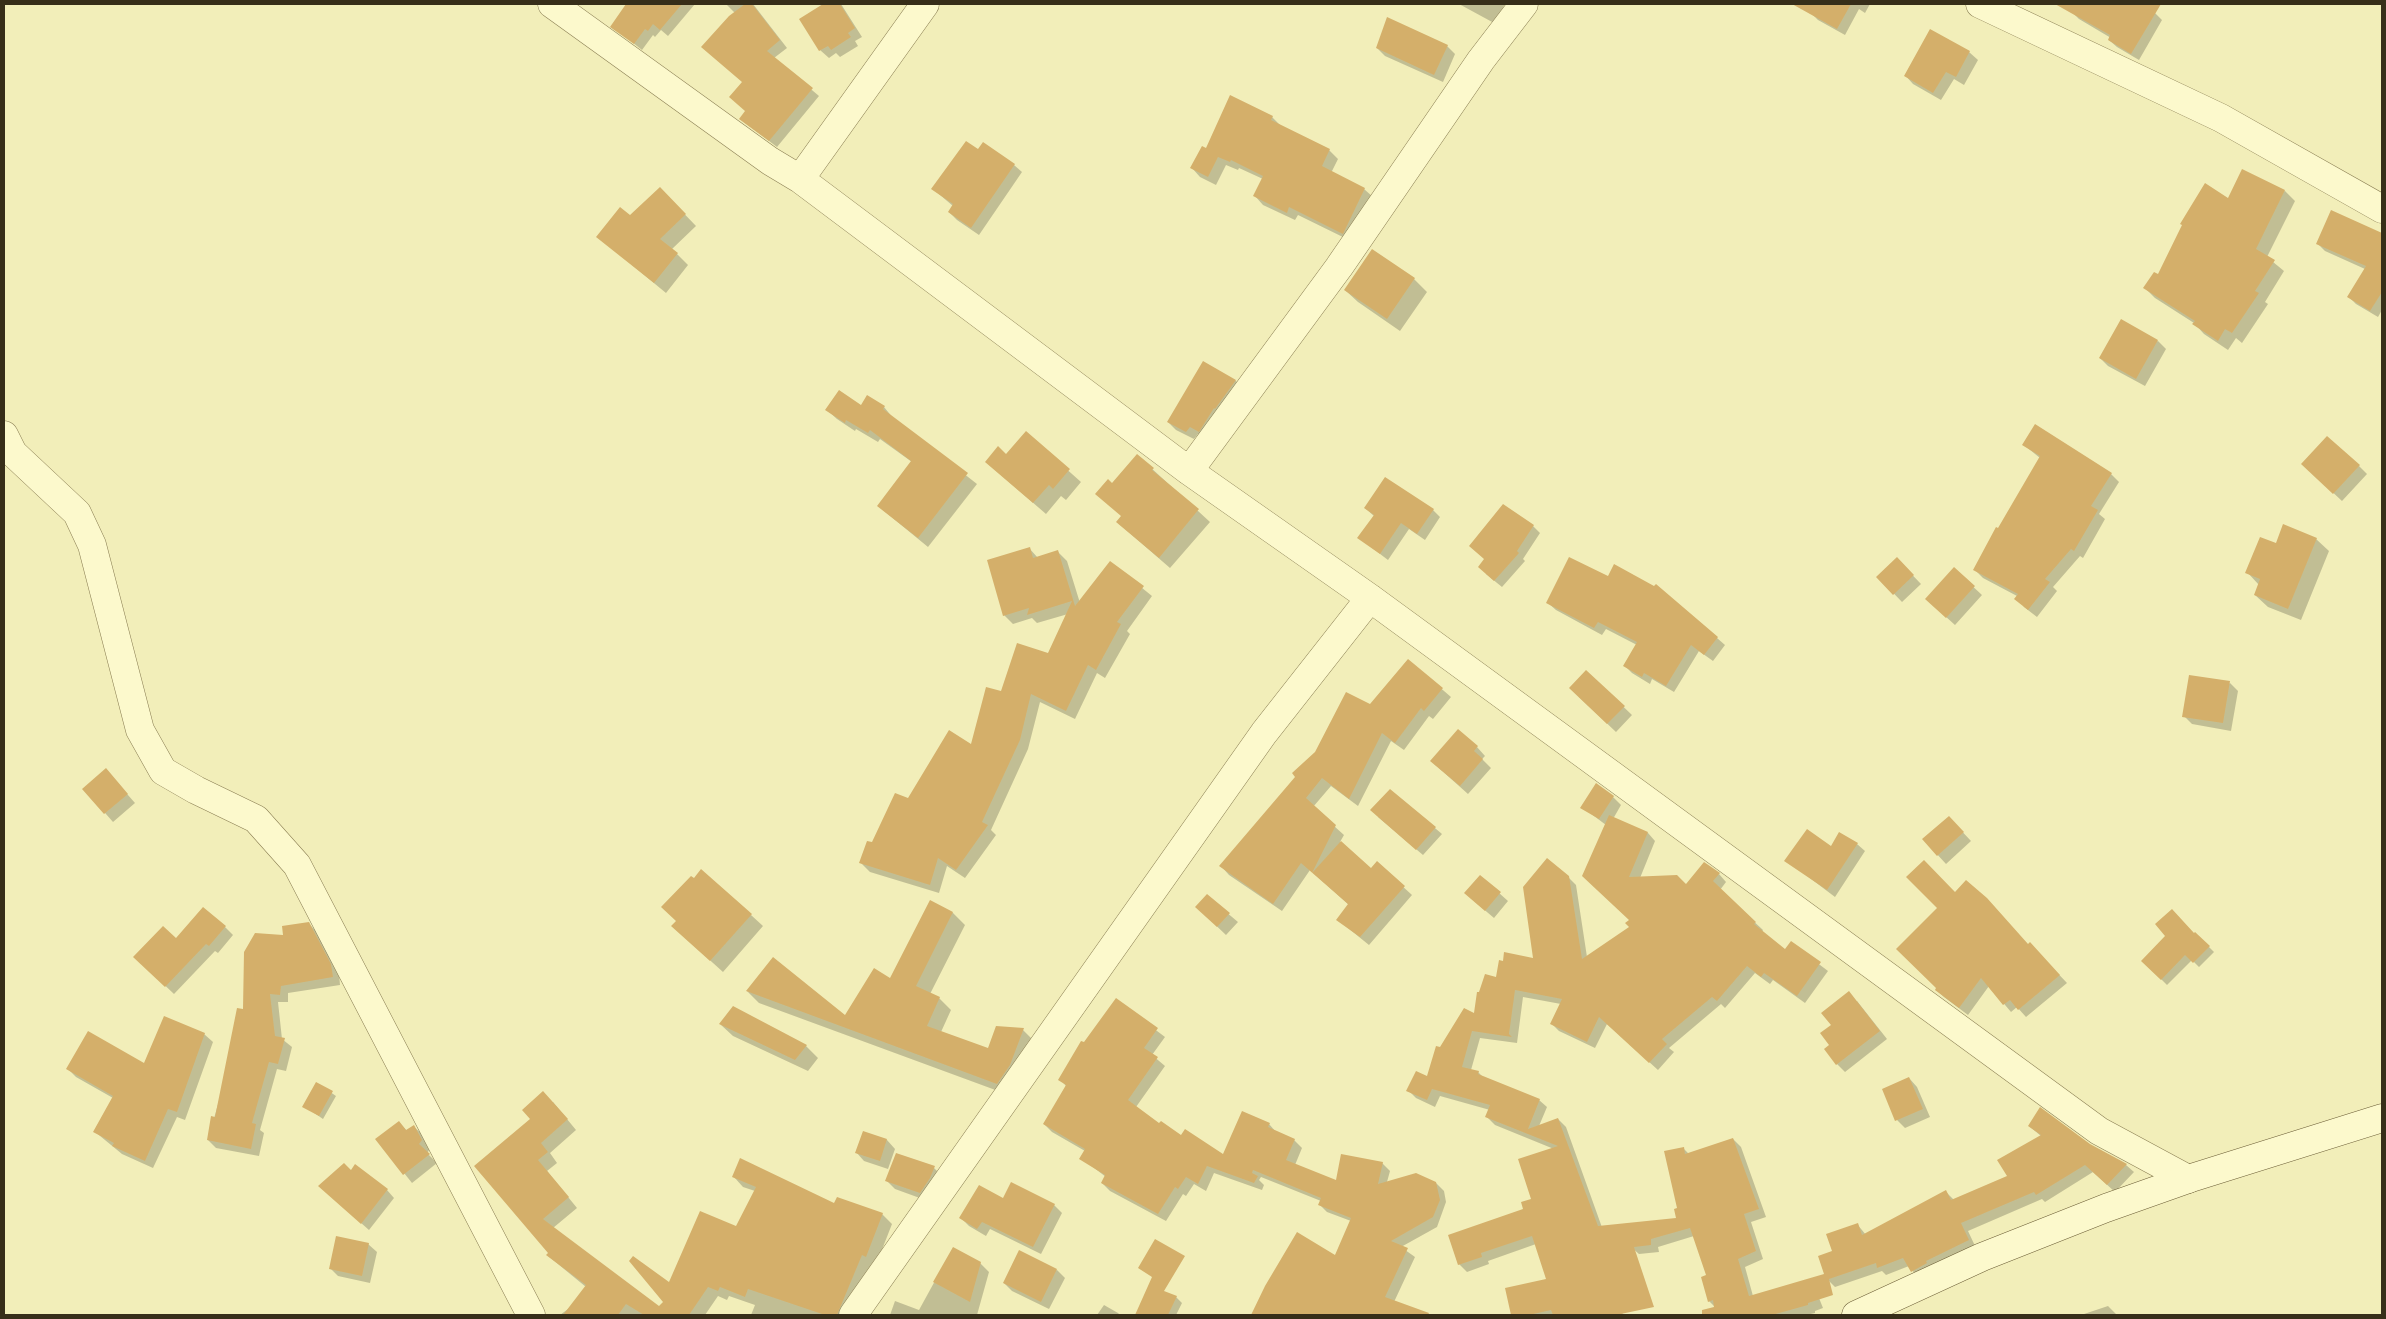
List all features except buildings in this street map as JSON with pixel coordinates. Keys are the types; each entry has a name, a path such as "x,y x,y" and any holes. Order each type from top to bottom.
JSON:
{"street":[{"path":"552,4 770,161 800,179 1189,471 1370,598 2099,1131 2188,1179"},
{"path":"800,179 926,4"},
{"path":"1189,471 1339,267 1481,60 1524,4"},
{"path":"1980,4 2221,118 2382,209"},
{"path":"4,435 13,453 77,513 92,546 140,730 163,771 196,790 256,819 297,865 531,1315"},
{"path":"853,1315 1264,733 1370,598"},
{"path":"1856,1315 1982,1257 2106,1208 2188,1179 2382,1118"}]}
